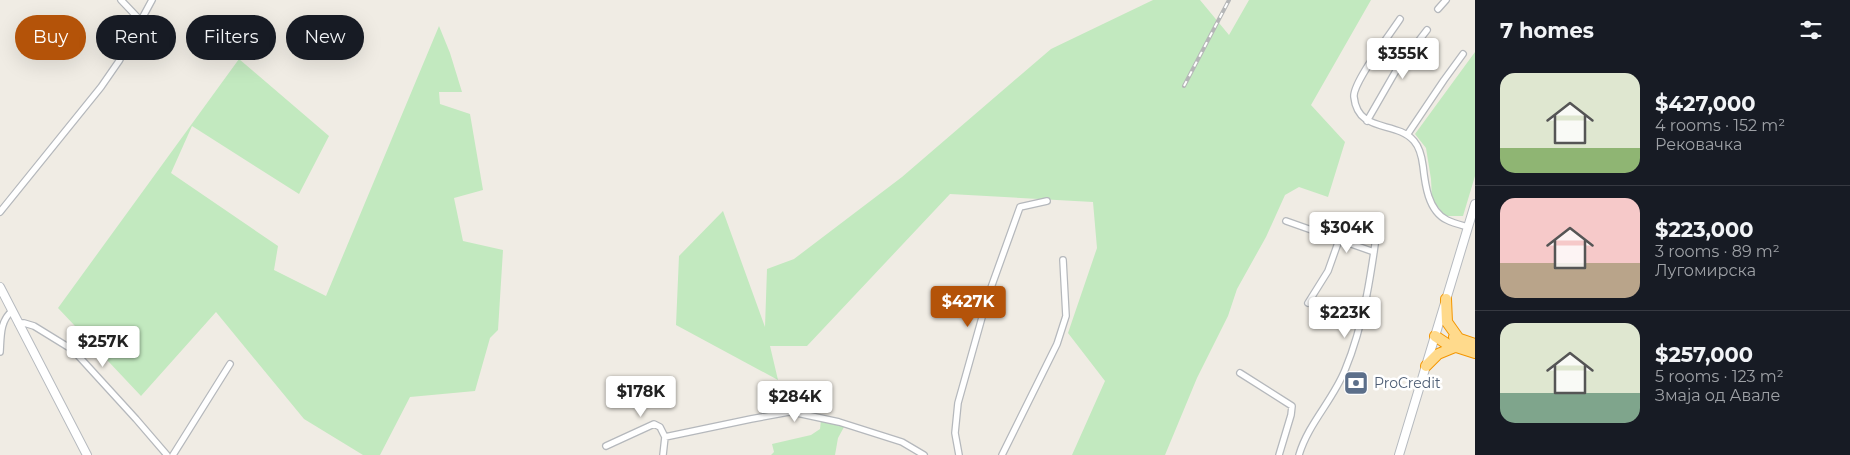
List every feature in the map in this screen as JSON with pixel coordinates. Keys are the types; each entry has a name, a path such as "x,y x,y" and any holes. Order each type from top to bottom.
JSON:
{"highway":[{"path":"1446,299 1447,322 1457,343"},
{"path":"1435,336 1457,343 1475,353"},
{"path":"1426,366 1438,354 1457,343 1475,344"}],"main road":[{"path":"1399,455 1475,204"},
{"path":"0,287 87,455"}],"street":[{"path":"121,0 135,15"},
{"path":"144,15 152,0"},
{"path":"1438,9 1446,0"},
{"path":"1400,19 1354,90 1358,112 1367,121 1407,136 1414,141 1419,149 1425,190 1434,206 1444,218 1468,227"},
{"path":"1367,121 1398,70 1427,30"},
{"path":"1407,136 1440,85 1464,54"},
{"path":"0,212 101,87 120,60"},
{"path":"959,455 955,433 958,403 993,280 1020,207 1047,201"},
{"path":"1299,455 1310,430 1343,375 1352,351 1365,302 1379,216"},
{"path":"1286,221 1374,252"},
{"path":"1308,303 1328,271 1339,240"},
{"path":"1002,455 1058,344 1064,325 1066,316 1063,260"},
{"path":"0,352 2,323 12,311"},
{"path":"18,323 34,326 73,350 167,455"},
{"path":"173,455 230,364"},
{"path":"1240,373 1292,406 1279,455"},
{"path":"665,437 789,412 839,422 902,442 924,455"},
{"path":"606,446 654,424 660,427 665,437 663,455"}],"green space":[{"path":"1153,0 1200,0 1229,35 1249,0 1371,0 1311,105 1345,142 1328,197 1299,187 1285,195 1266,237 1237,289 1228,316 1197,378 1165,455 1072,455 1105,381 1068,333 1097,248 1093,202 950,194 807,346 770,346 778,380 676,325 679,256 723,211 765,327 767,269 794,259 902,177 1051,49"},
{"path":"439,26 450,53 462,92 439,92 440,104 470,114 483,190 454,198 463,241 503,250 498,330 490,338 475,391 410,397 380,455 363,455 304,419 216,312 141,396 58,308 238,60 329,136 299,194 192,126 171,173 278,246 274,270 326,296"},
{"path":"1475,52 1475,176 1463,216 1445,216 1432,199 1426,148 1415,134"},
{"path":"821,420 844,427 838,438 835,455 771,455 774,452 772,444 811,435 820,429"}],"railway":[{"path":"1184,86 1229,0"}],"place":[{"name":"ProCredit","path":"1356,383"}]}
